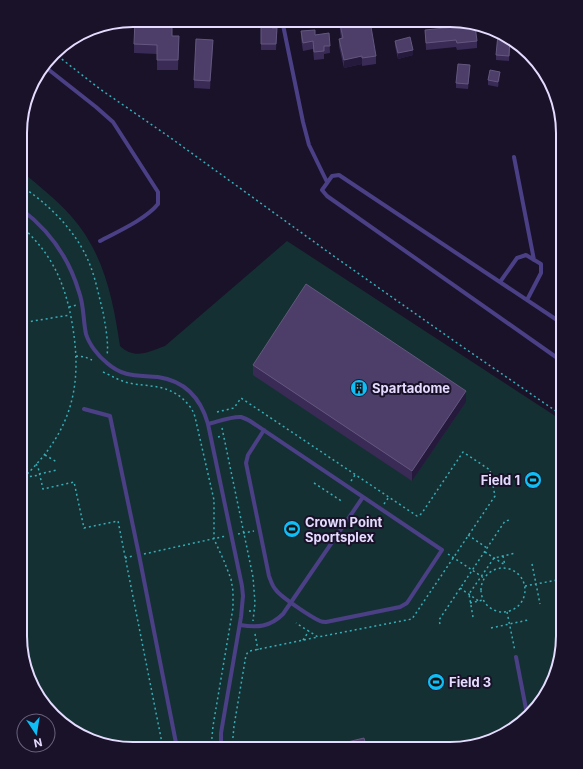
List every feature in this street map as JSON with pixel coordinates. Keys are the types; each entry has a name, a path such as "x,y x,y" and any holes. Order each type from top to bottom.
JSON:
{"lane":[{"path":"283,27 309,145 327,182"},
{"path":"48,69 113,122 158,192 158,204 151,212 100,241"},
{"path":"514,157 534,260"},
{"path":"556,319 339,175 332,176 322,190 327,196 556,357"},
{"path":"27,213 43,228 68,264 80,293 86,333 100,357 107,364 124,374 157,377 174,381 196,398 205,413 242,586 240,625 221,742"},
{"path":"500,282 517,258 526,255 541,264 541,273 527,300"},
{"path":"84,409 110,416 176,742"},
{"path":"208,424 242,417 250,421 264,430 442,550 407,603 400,607 326,622 318,620 279,594 272,585 269,576 246,463 248,455 264,430"},
{"path":"240,625 254,627 264,626 280,618 363,497"},
{"path":"516,657 526,710"}],"path":[{"path":"59,57 100,89 174,140 335,257 556,411"},
{"path":"27,190 38,198 56,215 74,237 88,261 94,276 104,318 108,349 107,355"},
{"path":"27,232 37,242 50,260 60,278 69,307 75,340 76,356 75,382 69,410 58,436 45,454 27,474"},
{"path":"66,297 70,296"},
{"path":"69,307 77,305"},
{"path":"27,322 70,315"},
{"path":"76,356 86,357 92,360"},
{"path":"103,372 125,382 169,390 179,396 188,405 194,412 197,422 214,500 214,539 224,561 232,585 234,600 234,609 213,726 212,742"},
{"path":"217,412 233,409 241,398 419,516 462,452 490,470 495,496 412,619 249,652 246,655 233,742"},
{"path":"222,428 254,586 253,621"},
{"path":"218,436 223,436"},
{"path":"45,454 57,462"},
{"path":"36,464 43,489 74,482 84,528 118,520 162,742"},
{"path":"27,477 57,470"},
{"path":"314,483 343,502"},
{"path":"440,624 439,620 484,552 505,521 510,520"},
{"path":"144,554 259,530"},
{"path":"468,535 487,548"},
{"path":"442,550 484,578"},
{"path":"484,552 505,566"},
{"path":"473,618 469,594 494,558 516,553"},
{"path":"125,558 134,556"},
{"path":"503,556 505,569"},
{"path":"532,564 540,604"},
{"path":"496,569 505,569 511,570 519,575 525,586 525,593 521,603 514,610 500,612 487,606 483,600 481,588 484,578 492,571 496,569"},
{"path":"525,586 556,580"},
{"path":"460,588 480,602"},
{"path":"470,604 483,600"},
{"path":"249,611 254,611"},
{"path":"507,612 516,657"},
{"path":"491,628 528,620"},
{"path":"296,623 318,637"},
{"path":"302,641 309,631"},
{"path":"255,634 258,650"}],"green space":[{"name":"Crown Point Sportsplex","path":"27,176 47,192 71,216 92,245 110,294 120,346 131,353 142,354 165,346 287,241 556,416 556,643 554,657 545,683 530,706 520,716 497,731 471,740 457,742 133,742 119,741 92,734 68,720 58,711 49,701 38,683 29,657 27,636"}],"building":[{"path":"135,27 172,27 172,36 179,36 178,60 157,60 157,45 134,44"},
{"path":"261,27 277,28 276,44 261,44"},
{"path":"341,27 371,27 376,56 362,58 362,56 344,60 339,39 343,38"},
{"path":"453,27 464,28 476,31 477,41 457,43 456,40 426,43 425,30"},
{"path":"315,30 315,35 329,33 330,46 324,46 324,51 314,52 313,41 303,43 301,31"},
{"path":"410,37 413,50 398,53 395,41"},
{"path":"498,38 510,45 509,56 496,55"},
{"path":"196,39 213,40 210,81 194,80"},
{"path":"458,64 470,65 468,84 456,83"},
{"path":"490,70 500,72 498,82 488,80"},
{"name":"Spartadome","path":"306,284 466,391 412,471 253,365"},
{"path":"364,738 365,742 347,742"}],"place":[{"name":"Spartadome","path":"359,388"},
{"name":"Field 1","path":"533,480"},
{"name":"Crown Point Sportsplex","path":"292,529"},
{"name":"Field 3","path":"436,682"}]}
